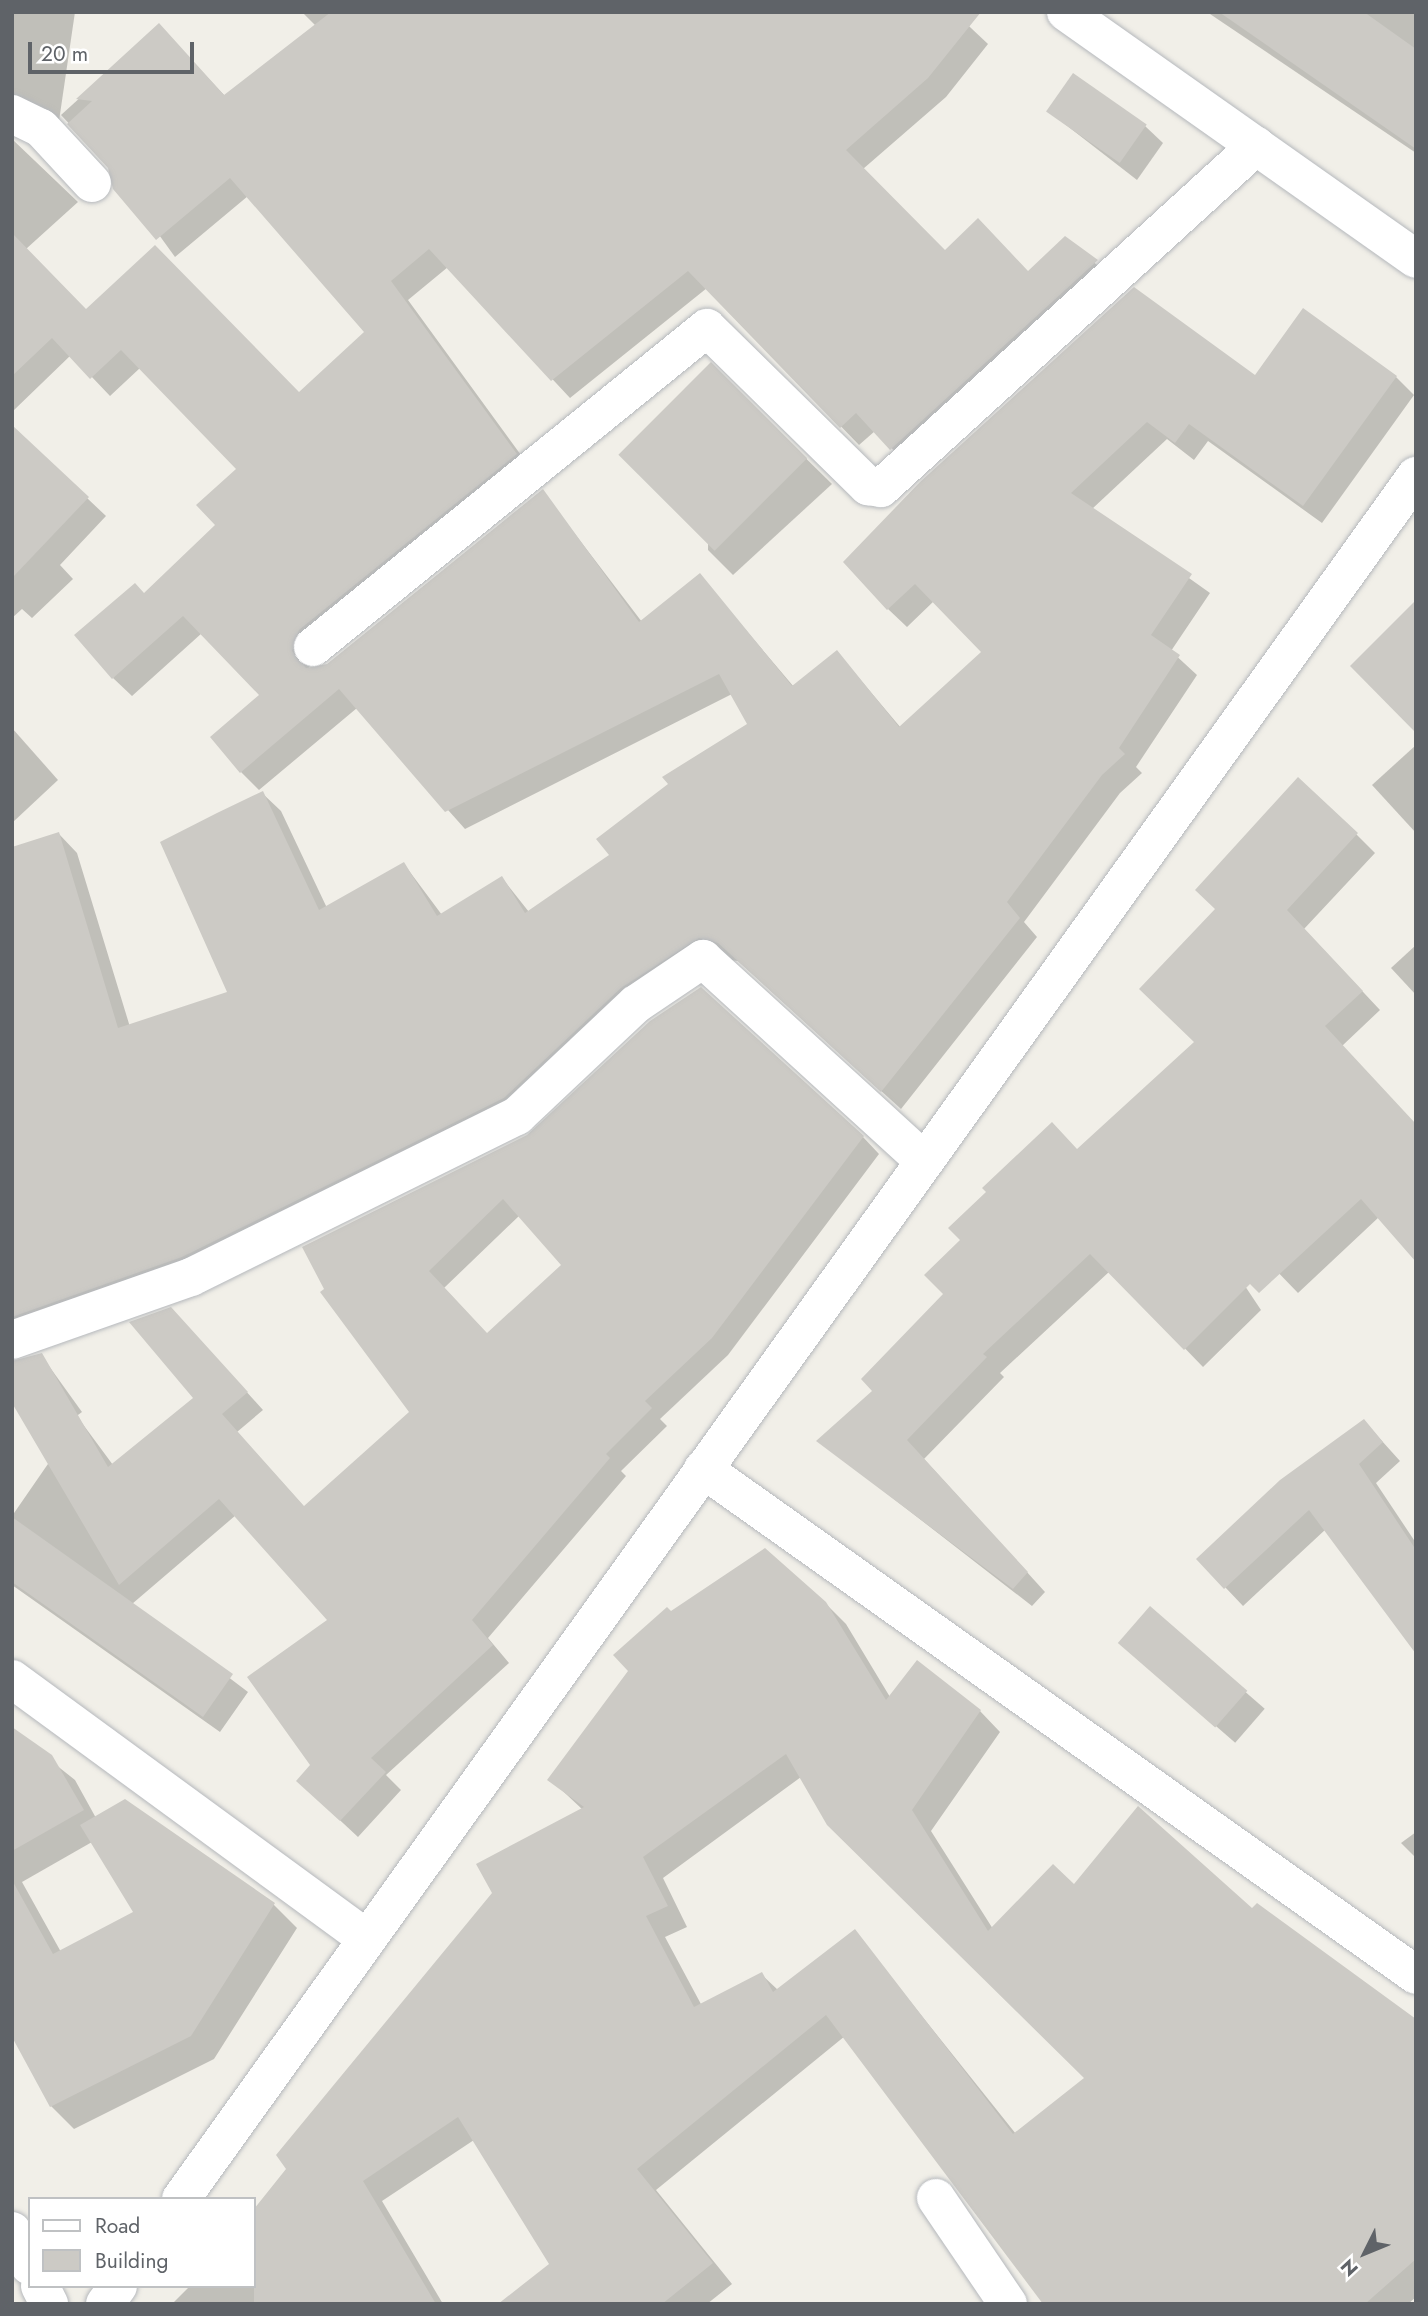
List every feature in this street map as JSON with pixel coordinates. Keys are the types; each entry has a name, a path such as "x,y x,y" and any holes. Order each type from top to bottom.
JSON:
{"street":[{"path":"1066,12 1416,259"},
{"path":"12,114 41,128 92,183"},
{"path":"313,647 707,328 868,486 881,488 1256,146"},
{"path":"181,2197 1416,476"},
{"path":"12,1340 191,1278 517,1116 636,1004 703,959 925,1161"},
{"path":"704,1469 1416,1975"},
{"path":"12,1679 367,1939"},
{"path":"936,2198 1007,2304"},
{"path":"12,2231 28,2262"},
{"path":"41,2288 48,2304"},
{"path":"105,2304 117,2288"}],"building":[{"path":"331,12 981,12 928,78 846,150 945,250 978,218 1028,271 1065,236 1098,260 890,450 856,413 840,428 688,271 551,381 429,249 391,281 517,454 299,630 292,651 306,668 327,664 543,489 639,622 700,573 792,686 837,650 899,727 981,652 915,584 887,610 843,562 920,482 1134,287 1255,375 1303,308 1397,376 1303,506 1189,424 1175,443 1147,422 1071,493 1192,574 1151,635 1180,655 1119,748 1125,754 1102,775 1007,902 1020,918 881,1092 718,943 699,938 621,988 504,1098 182,1257 12,1317 12,847 59,832 118,1028 227,992 160,842 217,813 263,791 319,910 404,862 437,916 502,876 525,913 609,855 596,839 668,784 662,777 747,724 719,674 445,812 339,689 240,773 210,737 259,695 183,616 112,679 74,635 135,583 144,593 215,525 196,505 236,469 121,350 90,379 52,338 12,376 12,233 86,309 155,245 299,392 364,332 230,178 156,240 113,189 108,168 67,124 92,101 76,99 159,23 224,95"},
{"path":"1219,12 1364,12 1416,49 1416,149"},
{"path":"1073,73 1147,125 1120,163 1046,112"},
{"path":"711,362 807,458 715,551 618,455"},
{"path":"12,425 89,497 12,578"},
{"path":"1416,600 1416,733 1350,666"},
{"path":"1298,777 1358,833 1287,910 1363,991 1325,1026 1416,1124 1416,1262 1361,1199 1259,1293 1250,1284 1184,1350 1090,1254 983,1354 987,1357 907,1440 1028,1572 1013,1589 816,1441 872,1391 861,1379 943,1294 924,1275 960,1240 948,1228 986,1192 982,1188 1052,1122 1077,1149 1194,1042 1139,989 1215,909 1195,890"},
{"path":"701,987 864,1136 712,1338 645,1401 652,1408 606,1454 610,1458 472,1620 493,1645 371,1758 386,1772 340,1821 296,1781 310,1765 247,1677 327,1620 219,1499 119,1585 12,1403 12,1361 42,1353 108,1467 193,1398 129,1322 171,1307 248,1392 222,1414 304,1506 409,1412 320,1292 324,1289 302,1247 527,1135 650,1021","holes":["503,1199 561,1265 487,1333 429,1271"]},
{"path":"1364,1419 1383,1442 1359,1464 1416,1550 1416,1654 1309,1510 1224,1589 1196,1559 1280,1480"},
{"path":"12,1517 233,1674 203,1717 12,1582"},
{"path":"765,1548 826,1602 886,1700 917,1660 981,1710 912,1810 988,1931 1053,1864 1074,1884 1138,1806 1252,1908 1257,1903 1416,2019 1416,2259 1365,2304 1043,2304 826,2015 637,2169 713,2263 662,2304 498,2304 549,2264 458,2117 363,2181 436,2304 254,2304 256,2206 286,2169 276,2155 492,1893 476,1864 584,1807 547,1780 628,1671 613,1655 667,1607 671,1611","holes":["786,1754 827,1825 1084,2078 1013,2134 855,1929 773,1992 762,1972 694,2007 646,1916 668,1906 643,1857"]},
{"path":"1150,1606 1247,1691 1215,1728 1118,1643"},
{"path":"12,1727 52,1755 84,1810 12,1851"},
{"path":"125,1799 275,1903 191,2036 50,2107 12,2037 12,1880 53,1954 133,1912 80,1825"}]}
